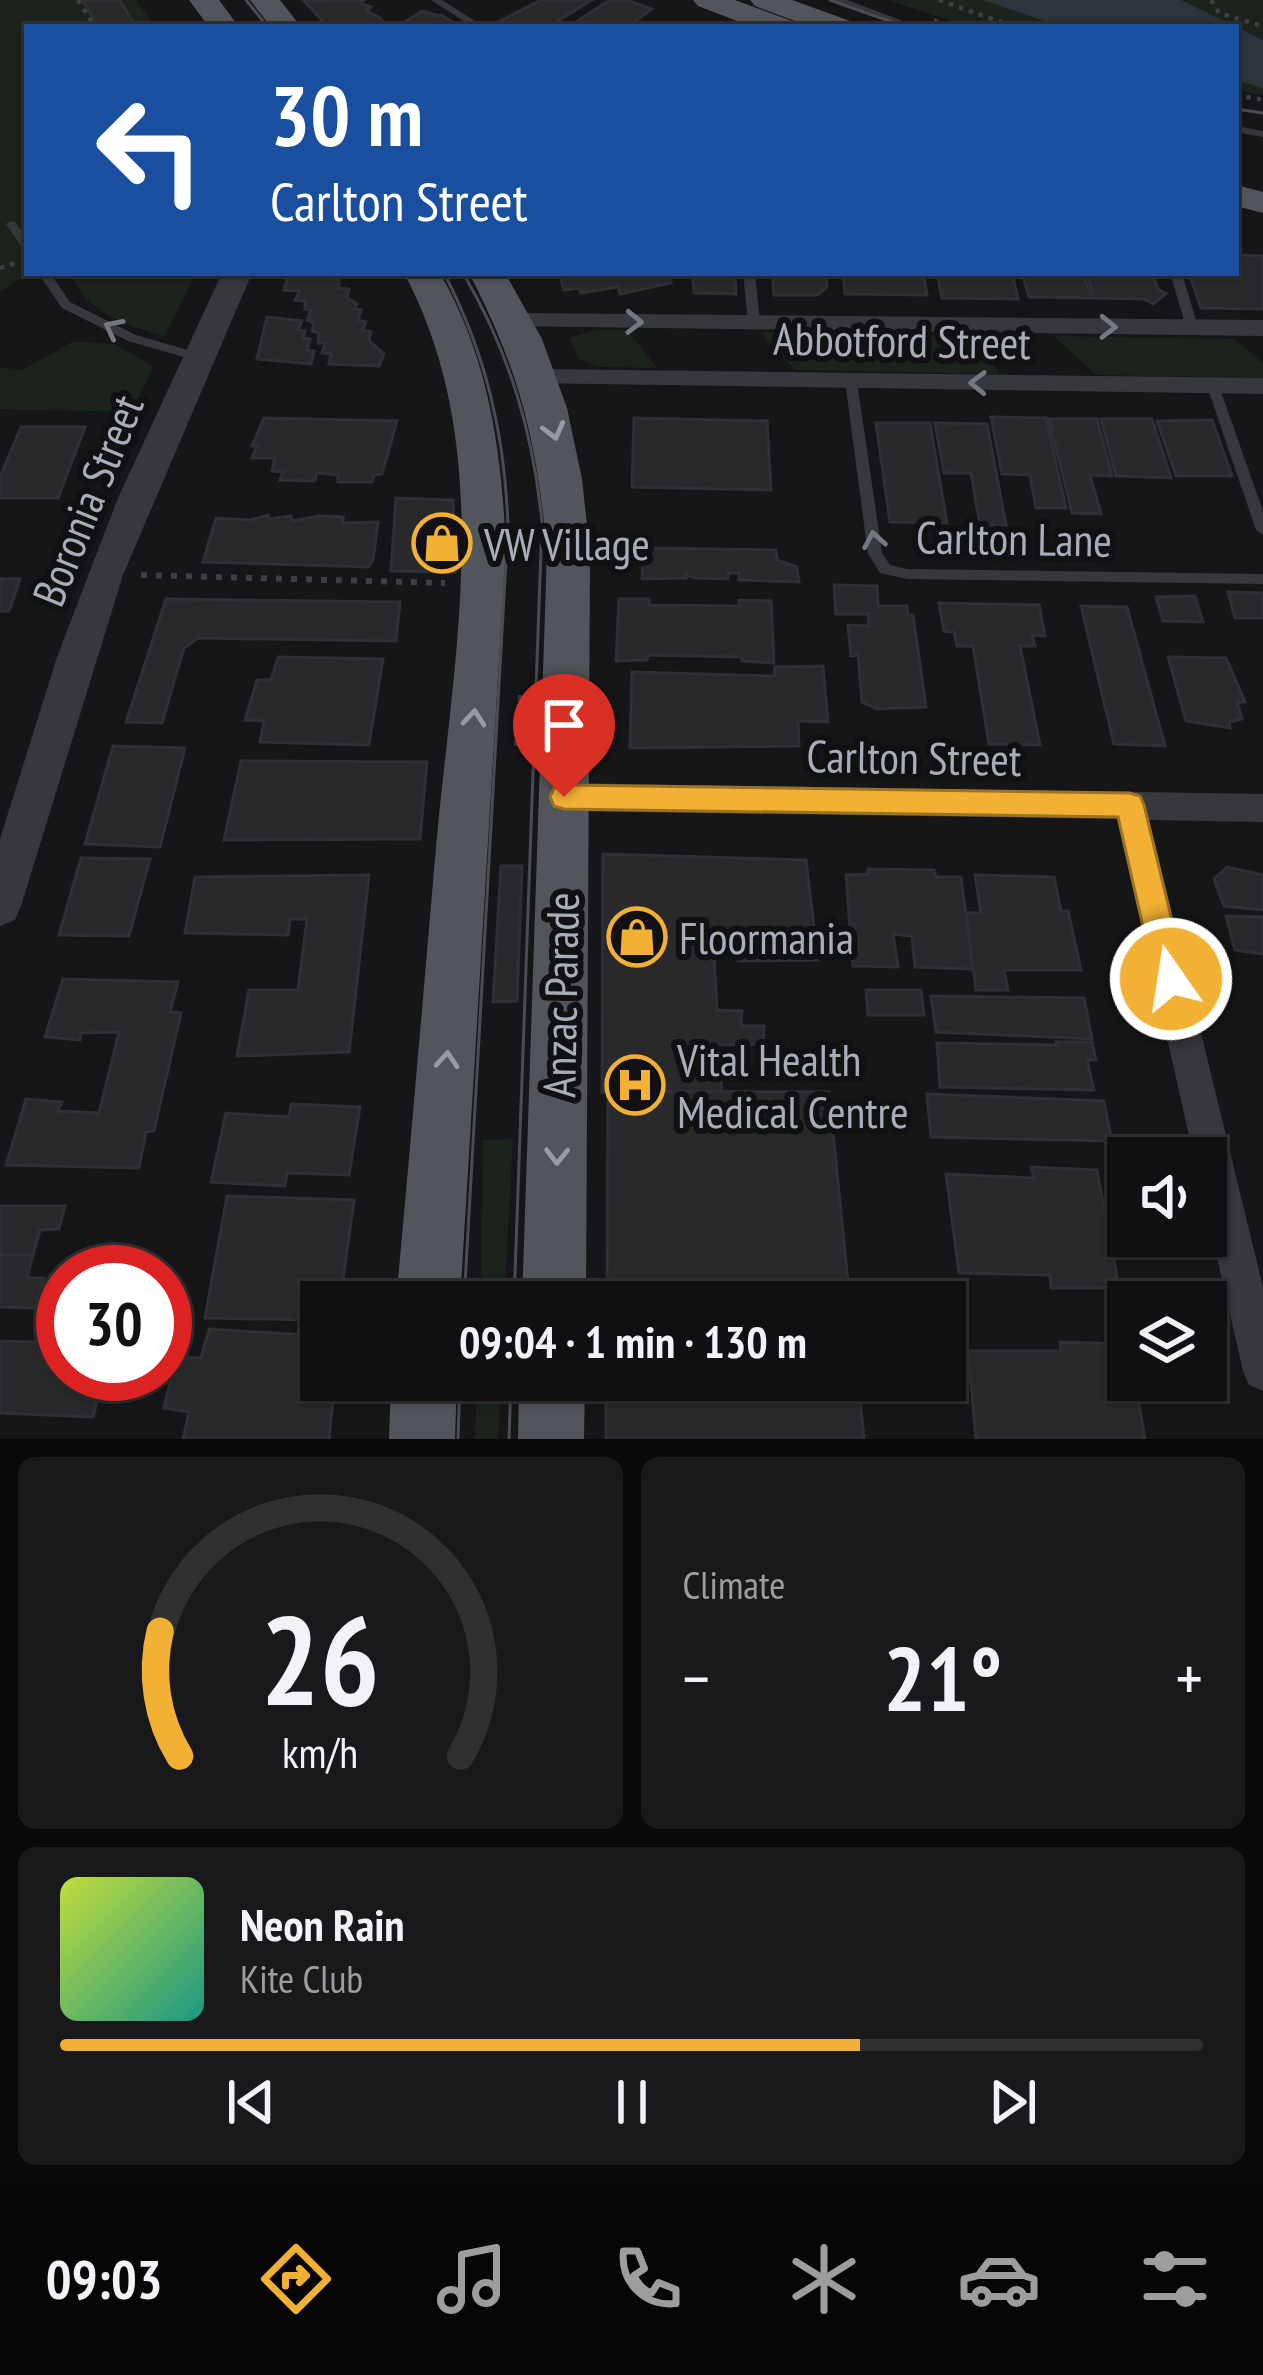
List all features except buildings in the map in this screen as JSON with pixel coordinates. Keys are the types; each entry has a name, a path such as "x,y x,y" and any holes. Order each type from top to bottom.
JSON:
{"main road":[{"path":"203,0 222,24"},
{"path":"708,0 773,24"},
{"path":"765,0 831,24"},
{"path":"424,276 454,334 472,399 482,462 484,545 430,1281"},
{"name":"Anzac Parade","path":"489,276 517,321 539,376 559,447 568,513 554,1281"},
{"path":"422,1439 423,1401"},
{"path":"551,1439 552,1401"}],"street":[{"name":"Boronia Street","path":"0,906 13,816 105,574 236,276"},
{"name":"Abbotford Street","path":"517,321 1263,328"},
{"name":"Abbotford Street","path":"539,376 1263,386"},
{"name":"Carlton Street","path":"564,797 1263,808"},
{"path":"1130,805 1263,1371"}],"lane":[{"path":"436,0 474,24"},
{"path":"838,0 906,24"},
{"path":"11,224 24,244"},
{"path":"46,276 66,305 132,338 198,356"},
{"path":"749,276 754,323"},
{"path":"1177,276 1192,327"},
{"name":"Carlton Lane","path":"851,381 875,554 885,568 907,574 1263,579"},
{"path":"1213,386 1263,530"}],"path":[{"path":"939,0 1007,24"},
{"path":"1211,0 1219,13 1263,26"},
{"path":"939,22 945,24"},
{"path":"0,268 20,262"},
{"path":"105,574 455,583"}],"shaded area":[{"path":"0,0 136,0 153,24 24,24 24,276 0,292"},
{"path":"888,0 1263,0 1263,95 1239,91 1239,24 959,24"},
{"path":"983,0 1181,0 1230,24 1054,24"},
{"path":"1239,28 1263,40 1263,88 1239,81"},
{"path":"72,276 195,276 165,336 123,322 97,307"},
{"path":"596,330 627,330 657,368 601,367 580,360 569,338"},
{"path":"760,332 962,335 1002,374 795,370"},
{"path":"1054,336 1234,339 1263,363 1263,378 1096,375"},
{"path":"72,342 115,344 154,367 131,412 0,409 0,367 23,370"},
{"path":"513,1139 505,1281 481,1281 483,1140"},
{"path":"476,1401 500,1401 498,1439 475,1439"}],"tram line":[{"path":"246,0 266,24"},
{"path":"830,0 898,24"},
{"path":"1239,109 1263,113"},
{"path":"446,276 491,396 503,459 508,526 465,1281"},
{"path":"465,276 516,393 542,522 515,1281"},
{"path":"458,1439 459,1401"},
{"path":"509,1439 510,1401"}],"place":[{"name":"VW Village","path":"442,543"},
{"name":"Floormania","path":"637,937"},
{"name":"Vital Health Medical Centre","path":"635,1085"}],"route":[{"path":"564,797 1130,805 1171,979"}]}
